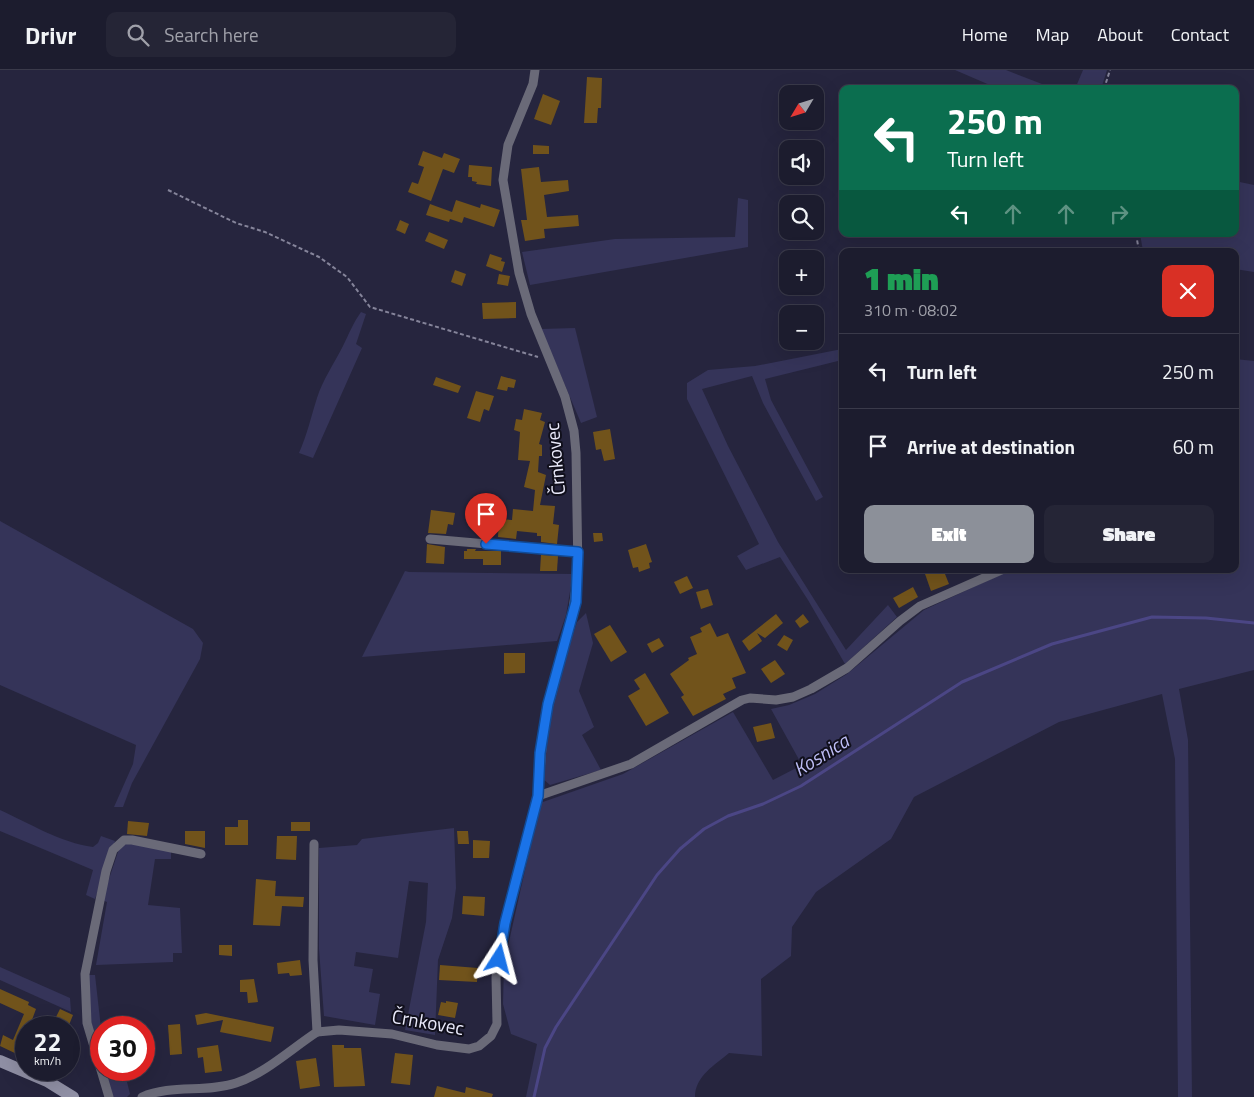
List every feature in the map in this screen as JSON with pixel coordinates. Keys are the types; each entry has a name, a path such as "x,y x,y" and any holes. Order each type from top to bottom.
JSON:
{"main road":[{"path":"0,1061 47,1081 73,1097"}],"street":[{"name":"Črnkovec","path":"317,1032 339,1030 392,1034 437,1045 469,1049 479,1046 492,1036 498,1018 496,977 505,923 538,796 544,723 576,602 578,552 574,431 565,397 531,314 519,273 503,180 508,145 530,91 535,70"},
{"path":"430,539 578,552"},
{"path":"538,796 631,764 742,700 776,700 793,697 811,689 847,668 900,621 920,606 995,573"},
{"path":"109,1097 87,1022 84,974 98,904 113,850 119,843 132,840 201,854"},
{"path":"142,1097 162,1091 209,1088 236,1083 268,1068 317,1032 313,960 314,844"}],"path":[{"path":"1105,85 1110,70"},
{"path":"168,190 236,223 265,232 319,257 347,277 370,307 550,361"}],"shaded area":[{"path":"955,70 1006,70 1045,85 990,85"},
{"path":"1083,70 1107,70 1102,85 1077,85"},
{"path":"1239,182 1254,185 1254,272 1239,270 1239,248 1142,248 1141,237 1239,237"},
{"path":"738,198 748,200 748,247 530,285 522,252 615,239 735,237"},
{"path":"361,312 366,314 356,344 362,348 313,458 299,453 322,384"},
{"path":"575,328 597,417 581,423 541,329"},
{"path":"839,350 839,361 765,379 771,400 823,497 816,501 763,403 752,376 702,389 728,446 778,542 846,650 888,605 897,617 845,664 808,600 780,557 746,570 737,556 759,544 687,399 687,383 708,370 755,366"},
{"path":"1239,359 1254,361 1254,670 1179,689 1188,740 1192,1097 1178,1097 1175,759 1162,694 1059,722 914,797 891,839 816,892 792,927 791,956 761,979 762,1056 729,1053 702,1077 698,1083 695,1097 526,1097 537,1044 511,1034 503,1004 504,964 540,803 623,774 733,712 773,780 802,765 771,709 789,705 815,694 847,674 924,610 1004,573 1239,573"},
{"path":"0,521 193,629 203,643 200,659 132,783 123,807 114,807 133,764 136,745 0,685"},
{"path":"405,571 573,574 566,615 557,641 362,657"},
{"path":"586,613 593,643 579,691 594,727 582,735 601,770 550,785 542,778 544,750 554,697 577,622"},
{"path":"0,810 45,832 81,845 93,847 98,843 101,836 115,841 95,899 86,895 93,870 0,831"},
{"path":"454,828 456,888 452,918 438,960 435,1035 405,1030 426,922 428,883 409,881 398,958 356,952 354,966 373,969 369,992 380,994 375,1025 324,1016 319,949 319,848 357,845 362,839"},
{"path":"130,843 171,851 171,859 155,859 148,905 180,908 182,953 173,953 173,962 96,965 107,902 102,900 120,846"},
{"path":"0,967 70,998 71,1012 0,980"},
{"path":"89,975 95,975 100,1016 90,1016 90,1020"},
{"path":"108,1081 127,1081 130,1094 127,1097 113,1097"}],"building":[{"path":"587,77 602,78 601,108 598,108 597,123 584,123"},
{"path":"543,94 560,101 551,125 534,119"},
{"path":"533,145 549,146 549,154 533,154"},
{"path":"423,151 442,158 444,153 460,159 454,173 443,169 431,201 408,192 412,182 418,184 424,167 418,165"},
{"path":"469,165 492,167 491,186 476,184 477,182 472,181 472,177 468,177"},
{"path":"539,167 541,182 568,180 569,191 544,195 547,217 578,215 579,226 544,229 545,238 525,241 521,220 527,220 521,169"},
{"path":"456,200 480,208 481,204 500,210 494,227 464,217 462,223 450,219 449,222 426,215 430,204 452,212"},
{"path":"400,220 409,224 405,234 396,230"},
{"path":"429,232 448,240 444,249 425,241"},
{"path":"490,254 502,258 501,261 505,262 502,272 486,266"},
{"path":"455,270 466,274 462,286 451,282"},
{"path":"499,274 510,276 508,286 497,284"},
{"path":"516,302 516,318 483,319 482,303"},
{"path":"501,376 516,380 514,388 508,387 507,391 497,389"},
{"path":"436,377 461,386 458,393 433,385"},
{"path":"476,391 494,396 489,411 484,409 480,422 467,418"},
{"path":"524,409 542,413 540,420 545,422 539,444 542,445 542,456 539,456 538,472 546,475 540,505 555,506 553,524 559,525 557,544 541,542 541,536 537,536 537,533 517,531 516,539 498,537 499,519 512,520 513,509 533,511 535,490 524,487 530,461 518,460 520,432 514,430 516,419 522,420"},
{"path":"610,429 615,459 604,461 601,449 596,450 593,432"},
{"path":"431,510 455,513 453,525 448,524 446,534 428,533"},
{"path":"593,533 602,533 603,541 594,542"},
{"path":"427,544 445,547 444,564 426,563"},
{"path":"646,544 652,562 649,563 650,568 639,572 638,567 633,568 628,550"},
{"path":"467,549 476,549 475,551 501,551 501,565 483,565 483,559 464,559 464,551 467,551"},
{"path":"541,555 558,556 557,571 540,571"},
{"path":"925,573 945,573 949,584 931,591"},
{"path":"687,576 693,588 680,594 674,582"},
{"path":"913,587 918,597 899,608 893,598"},
{"path":"708,589 713,605 701,609 696,592"},
{"path":"776,614 783,623 765,638 757,633 762,641 749,651 742,641"},
{"path":"803,614 809,622 800,628 795,621"},
{"path":"710,623 717,637 728,633 746,673 732,678 736,688 723,694 726,699 693,716 681,697 684,695 670,674 689,660 688,658 697,654 690,637 702,632 700,628"},
{"path":"610,625 627,652 611,662 594,634"},
{"path":"784,635 793,640 787,651 777,645"},
{"path":"659,638 664,646 652,653 647,644"},
{"path":"504,653 525,653 525,673 504,674"},
{"path":"775,660 785,674 771,683 761,669"},
{"path":"645,673 669,713 646,726 628,696 640,689 634,680"},
{"path":"771,723 775,738 757,742 753,727"},
{"path":"238,820 248,820 248,845 225,845 225,827 238,827"},
{"path":"128,821 149,823 147,836 127,834"},
{"path":"291,822 310,822 310,831 291,831"},
{"path":"185,831 205,831 205,848 185,844"},
{"path":"457,831 468,831 469,844 458,844"},
{"path":"277,836 297,836 296,860 276,859"},
{"path":"473,840 490,841 489,858 473,858"},
{"path":"256,879 276,881 275,896 304,897 303,907 282,906 280,926 253,925"},
{"path":"463,896 485,897 484,916 462,914"},
{"path":"219,945 232,945 232,956 219,955"},
{"path":"300,960 302,975 278,974 277,963"},
{"path":"440,965 478,968 477,982 439,980"},
{"path":"254,979 258,1002 248,1003 247,992 240,992 240,980"},
{"path":"0,989 29,1002 28,1005 36,1009 33,1016 23,1016 24,1014 0,1003"},
{"path":"446,1001 458,1003 455,1018 438,1015 441,1002 446,1003"},
{"path":"60,1009 73,1015 73,1016 56,1016"},
{"path":"206,1013 274,1027 271,1042 220,1032 223,1020 197,1025 195,1015"},
{"path":"180,1024 182,1054 170,1055 168,1025"},
{"path":"3,1035 13,1040 15,1035 15,1053 0,1046"},
{"path":"218,1045 222,1071 205,1073 203,1057 198,1058 197,1048"},
{"path":"332,1045 344,1045 344,1048 361,1048 365,1086 334,1087"},
{"path":"395,1053 413,1055 410,1085 391,1083"},
{"path":"316,1058 320,1086 300,1089 296,1061"},
{"path":"437,1086 465,1093 466,1087 493,1094 492,1097 434,1097"}],"waterway":[{"name":"Kosnica","path":"534,1097 545,1048 556,1027 657,875 680,849 704,829 728,816 763,804 801,786 962,682 1052,644 1152,617 1206,618 1254,623"}],"route":[{"path":"486,544 578,552 576,602 548,704 540,753 538,796 505,923 499,959"}]}
